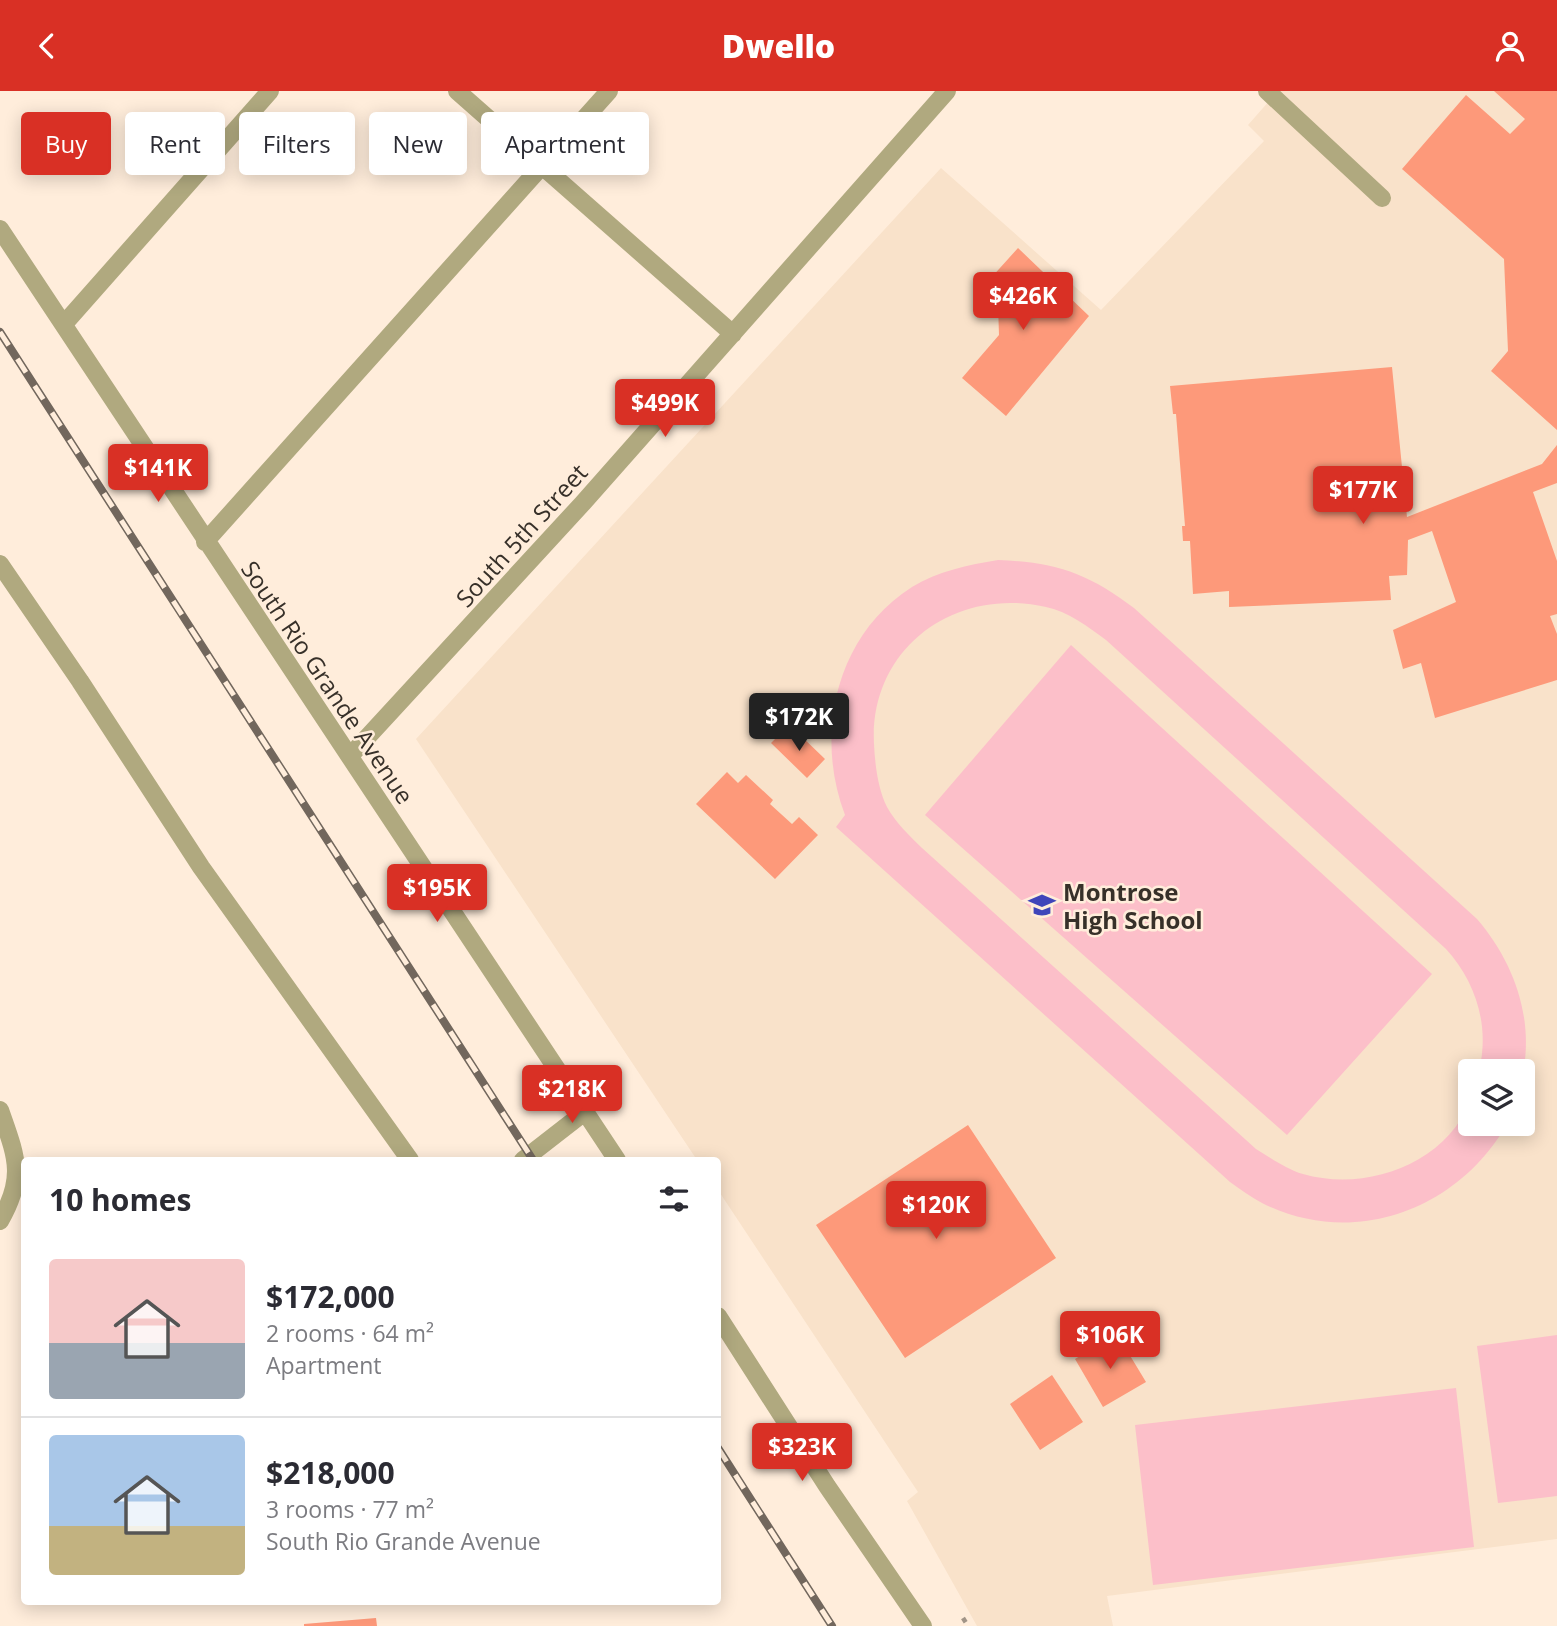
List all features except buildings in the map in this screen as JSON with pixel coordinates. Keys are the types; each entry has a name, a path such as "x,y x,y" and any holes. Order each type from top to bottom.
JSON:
{"street":[{"path":"64,324 271,91"},
{"path":"457,91 481,112"},
{"path":"590,112 609,91"},
{"name":"South 5th Street","path":"350,756 583,504 947,91"},
{"path":"1272,96 1382,198"},
{"path":"205,542 533,175"},
{"path":"553,175 733,334"},
{"name":"South Rio Grande Avenue","path":"0,229 615,1157"},
{"path":"0,564 201,867 408,1157"},
{"path":"0,1110 12,1145 18,1175 9,1204 0,1221"},
{"path":"527,1157 586,1111"},
{"path":"721,1321 827,1486 923,1626"}],"path":[{"path":"963,1618 968,1626"}],"shaded area":[{"name":"Montrose High School","path":"1278,91 1557,91 1557,1539 1107,1596 1113,1626 977,1626 907,1501 918,1492 721,1195 721,1157 695,1157 416,739 941,168 1101,310 1264,141 1248,125"},
{"path":"998,560 1054,567 1086,578 1134,608 1477,919 1501,953 1518,990 1526,1031 1525,1059 1481,1059 1483,1038 1473,990 1446,949 1106,640 1062,612 1012,603 980,606 950,616 924,632 902,653 886,679 876,710 874,744 881,793 894,818 922,848 1256,1149 1303,1174 1327,1179 1352,1179 1376,1176 1423,1157 1442,1142 1458,1123 1458,1136 1499,1136 1486,1154 1461,1179 1432,1199 1400,1213 1367,1221 1332,1222 1297,1216 1262,1203 1230,1182 836,827 845,815 836,784 832,752 833,720 838,689 849,659 865,631 886,607 912,587 954,569"},
{"path":"1071,645 1432,974 1287,1135 925,815"},
{"path":"1557,1335 1557,1496 1498,1503 1477,1346"},
{"path":"1456,1388 1474,1547 1153,1585 1135,1425"}],"railway":[{"path":"0,332 531,1157"},
{"path":"721,1453 832,1626"}],"place":[{"name":"Montrose High School","path":"1042,905"}]}
